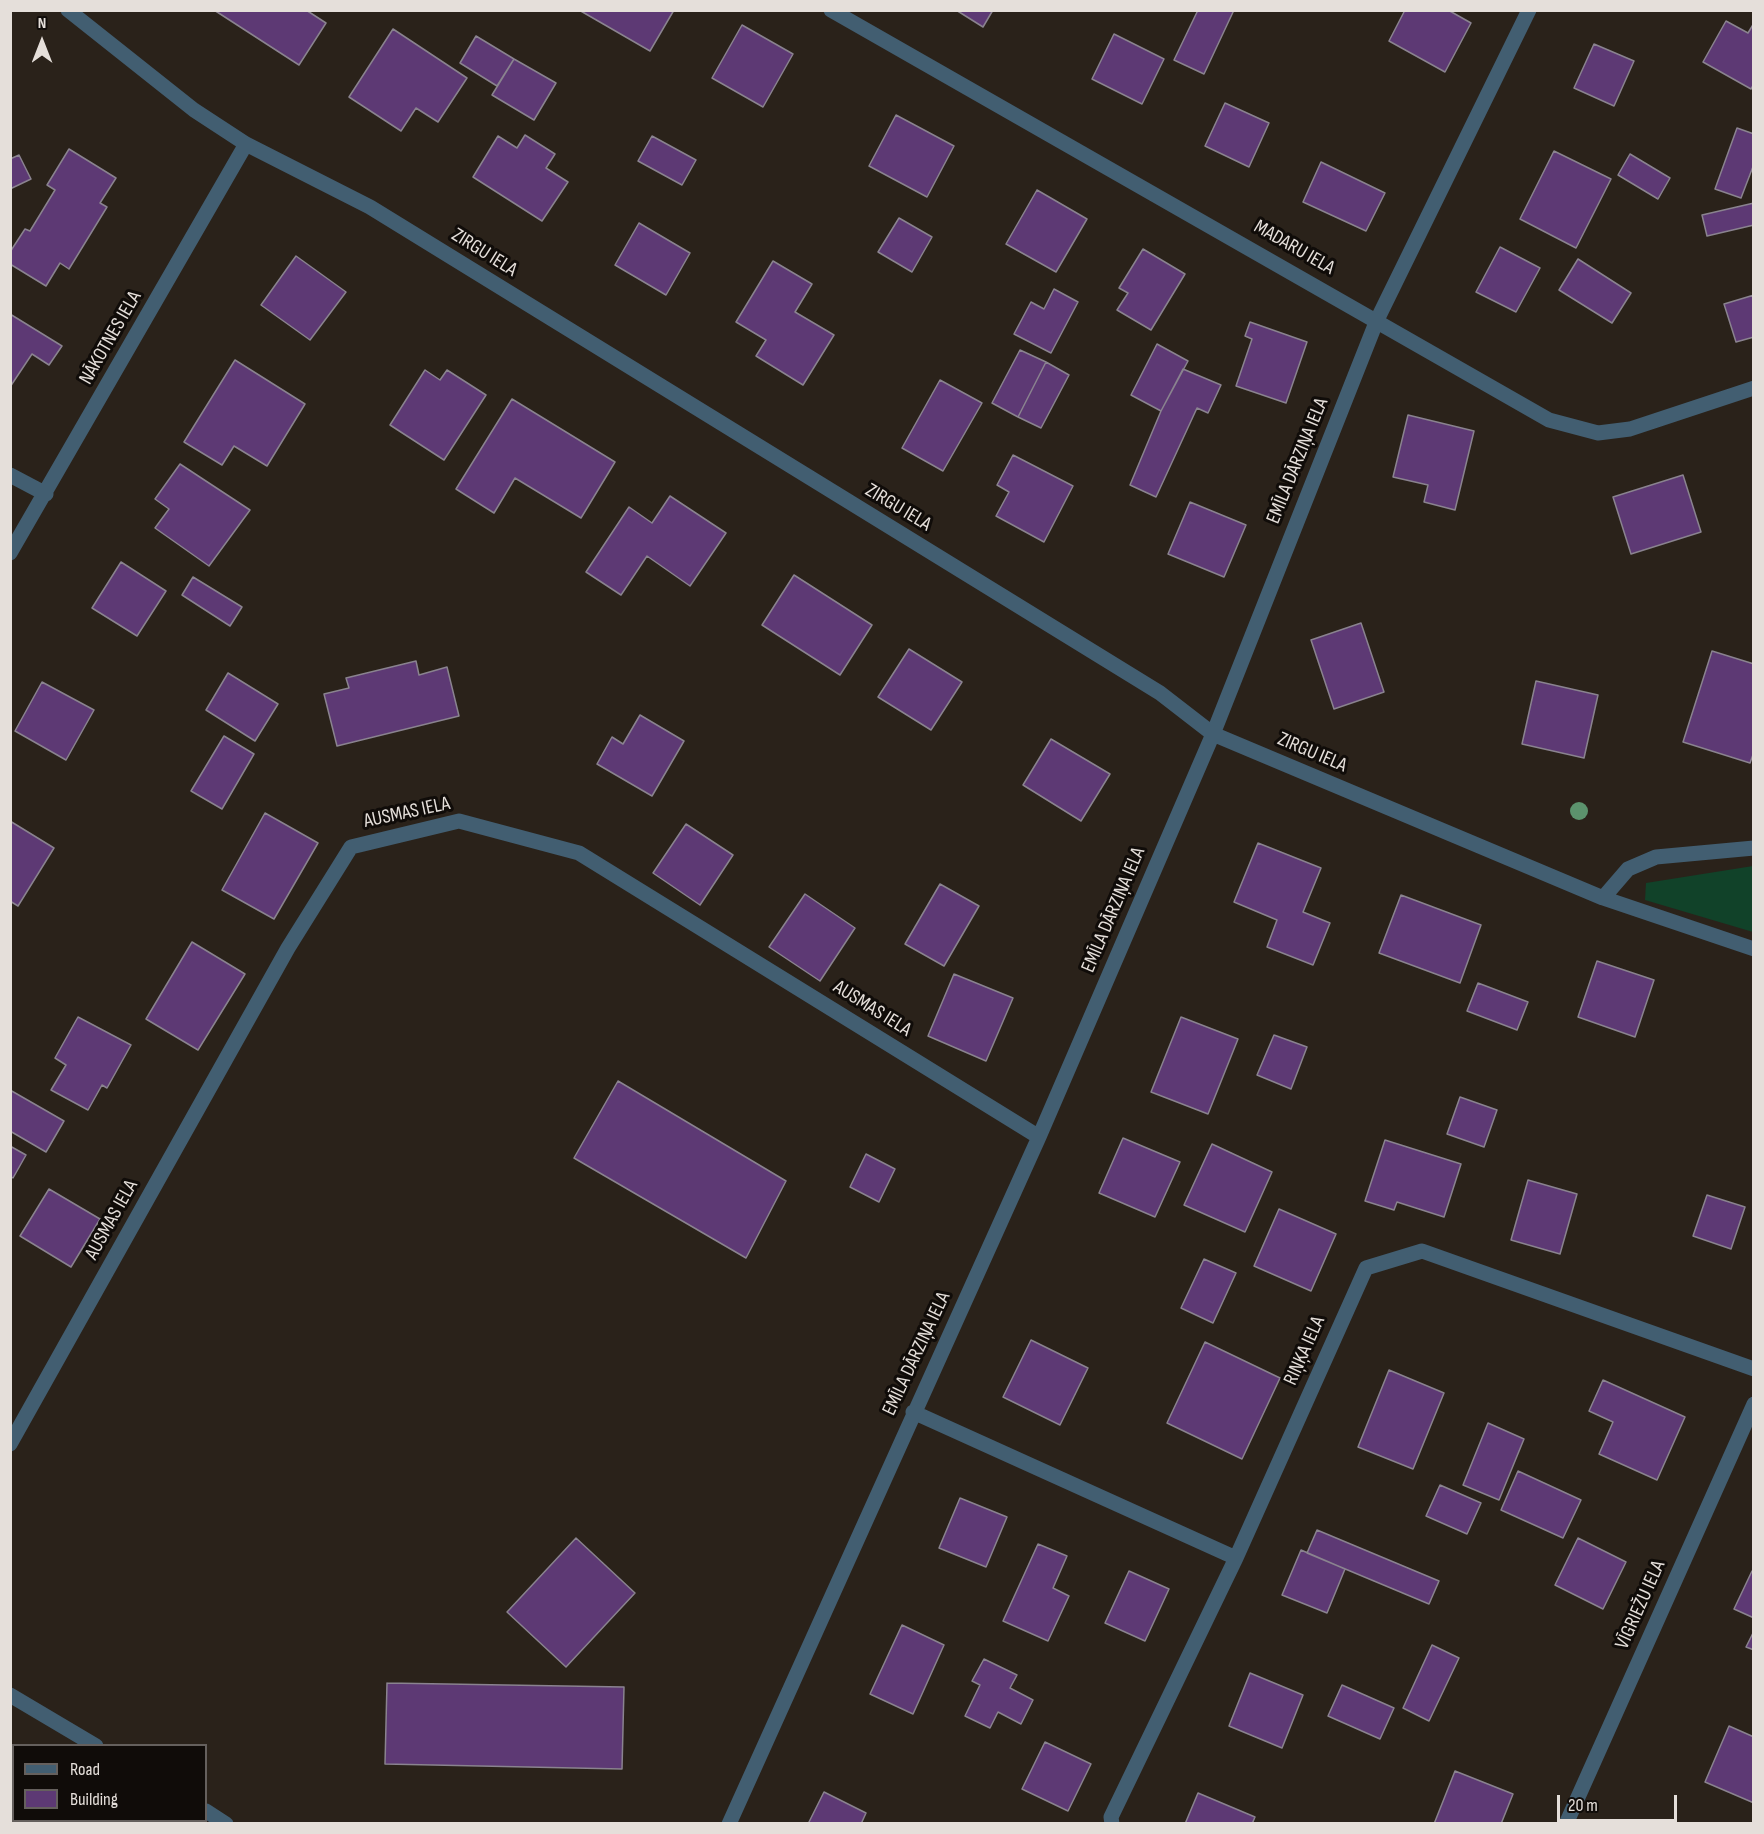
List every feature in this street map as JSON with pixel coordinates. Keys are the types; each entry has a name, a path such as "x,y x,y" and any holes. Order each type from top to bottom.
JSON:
{"street":[{"name":"ZIRGU IELA","path":"68,10 194,110 246,144 370,207 1160,693 1213,734 1603,898 1754,949"},
{"name":"MADARU IELA","path":"831,10 1549,420 1598,433 1630,429 1754,388"},
{"name":"EMĪLA DĀRZIŅA IELA","path":"729,1824 1039,1137 1213,734 1377,320 1529,10"},
{"name":"NĀKOTNES IELA","path":"10,554 246,144"},
{"path":"10,475 46,494"},
{"name":"AUSMAS IELA","path":"10,1444 288,948 351,847 459,821 579,853 1039,1137"},
{"path":"1603,898 1628,869 1656,857 1754,848"},
{"name":"RIŅĶA IELA","path":"1112,1824 1111,1817 1236,1558 1366,1268 1422,1251 1754,1369"},
{"name":"VĪGRIEŽU IELA","path":"1566,1824 1754,1404"},
{"path":"913,1412 1236,1558"},
{"path":"10,1695 93,1744"},
{"path":"207,1812 226,1824"}],"green space":[{"path":"1753,866 1753,932 1645,900 1646,883"}],"building":[{"path":"214,10 306,10 326,23 299,65"},
{"path":"579,10 674,10 650,51"},
{"path":"956,10 993,10 983,27"},
{"path":"1198,10 1234,10 1204,74 1174,60"},
{"path":"1405,10 1448,10 1471,23 1445,72 1389,41"},
{"path":"1726,21 1748,33 1754,23 1754,84 1751,89 1703,62"},
{"path":"742,25 793,54 763,107 712,78"},
{"path":"393,29 467,78 438,122 416,108 401,131 349,97"},
{"path":"1114,34 1164,59 1142,104 1092,79"},
{"path":"476,36 514,59 497,86 460,63"},
{"path":"1594,44 1634,61 1614,106 1574,88"},
{"path":"514,59 556,83 534,120 492,95"},
{"path":"1225,103 1269,123 1249,167 1205,146"},
{"path":"896,115 954,146 927,197 869,166"},
{"path":"1737,128 1754,134 1754,164 1741,198 1715,189"},
{"path":"525,135 555,154 546,168 568,182 542,221 473,177 498,136 517,148"},
{"path":"652,136 696,160 682,185 638,161"},
{"path":"69,149 116,178 100,203 107,207 69,269 60,263 46,286 10,264 10,252 25,229 30,231 55,190 47,185"},
{"path":"1554,151 1611,179 1576,248 1520,219"},
{"path":"1630,154 1670,178 1658,199 1618,175"},
{"path":"19,155 31,179 10,189 10,159"},
{"path":"1321,162 1385,193 1366,231 1303,202"},
{"path":"1037,190 1087,219 1056,272 1006,244"},
{"path":"1754,203 1754,225 1707,236 1702,215"},
{"path":"899,218 932,237 912,272 878,252"},
{"path":"639,223 690,253 666,295 615,265"},
{"path":"1500,247 1540,268 1516,312 1476,292"},
{"path":"1143,249 1185,274 1151,330 1117,310 1128,293 1119,288"},
{"path":"296,256 346,292 310,340 261,305"},
{"path":"1578,259 1631,293 1612,323 1559,290"},
{"path":"773,261 812,284 795,312 834,335 803,385 756,356 766,340 736,322"},
{"path":"1054,289 1078,302 1051,353 1014,334 1031,302 1044,309"},
{"path":"1754,295 1754,337 1736,342 1724,304"},
{"path":"10,314 62,346 49,365 32,354 10,387"},
{"path":"1250,322 1307,342 1286,403 1236,386 1252,339 1245,336"},
{"path":"1157,344 1188,361 1161,411 1131,395"},
{"path":"1020,350 1046,362 1018,417 992,403"},
{"path":"235,360 305,404 267,466 234,446 222,465 184,442"},
{"path":"1046,362 1069,375 1041,428 1018,417"},
{"path":"1183,369 1221,385 1208,413 1197,408 1156,497 1130,485 1161,411"},
{"path":"425,370 440,380 447,370 486,395 444,460 390,425"},
{"path":"940,380 982,403 943,471 902,448"},
{"path":"512,399 615,462 581,518 515,478 494,513 456,489"},
{"path":"1408,415 1474,431 1455,510 1424,502 1428,485 1393,477"},
{"path":"1013,455 1073,486 1044,542 996,516 1009,492 997,485"},
{"path":"180,464 250,510 209,566 155,528 169,509 155,499"},
{"path":"1683,475 1701,532 1631,554 1613,497"},
{"path":"670,496 726,533 690,586 647,556 621,595 586,572 629,507 652,523"},
{"path":"1190,502 1246,525 1224,577 1168,554"},
{"path":"121,562 166,591 137,636 92,608"},
{"path":"794,575 872,625 840,675 762,625"},
{"path":"193,577 242,607 230,626 182,595"},
{"path":"1361,623 1384,692 1334,709 1311,640"},
{"path":"909,649 962,682 931,730 878,697"},
{"path":"1712,651 1754,664 1754,752 1750,763 1683,742"},
{"path":"416,661 419,675 447,667 459,716 337,746 324,694 349,688 346,678"},
{"path":"228,673 278,704 255,741 206,710"},
{"path":"1536,681 1598,695 1584,758 1522,744"},
{"path":"42,682 94,710 66,760 15,731"},
{"path":"640,715 684,741 652,796 597,764 612,737 623,744"},
{"path":"224,736 254,754 222,809 191,791"},
{"path":"1051,739 1110,774 1081,821 1023,785"},
{"path":"265,813 318,843 274,919 222,890"},
{"path":"10,821 54,848 18,906 10,901"},
{"path":"686,824 733,855 700,905 653,873"},
{"path":"1258,843 1321,868 1303,912 1330,923 1313,965 1267,947 1277,920 1234,902"},
{"path":"940,884 979,906 944,966 905,944"},
{"path":"805,894 855,928 820,981 769,947"},
{"path":"1401,895 1481,925 1460,983 1379,953"},
{"path":"192,942 245,974 198,1050 146,1019"},
{"path":"1597,961 1654,980 1635,1037 1578,1017"},
{"path":"954,974 1013,998 986,1061 928,1036"},
{"path":"1478,983 1528,1002 1517,1030 1467,1011"},
{"path":"78,1017 131,1045 107,1088 102,1085 88,1110 51,1090 66,1065 55,1058"},
{"path":"1181,1017 1238,1039 1208,1114 1151,1092"},
{"path":"1274,1035 1307,1047 1291,1089 1257,1075"},
{"path":"618,1081 786,1181 746,1258 574,1158"},
{"path":"10,1090 64,1121 46,1152 10,1131"},
{"path":"1460,1097 1497,1110 1484,1147 1447,1134"},
{"path":"1123,1138 1180,1162 1155,1217 1099,1193"},
{"path":"1385,1140 1461,1164 1444,1217 1397,1202 1394,1210 1365,1201"},
{"path":"1212,1144 1272,1172 1245,1232 1184,1205"},
{"path":"10,1146 26,1155 13,1178 10,1176"},
{"path":"866,1154 895,1169 879,1202 850,1187"},
{"path":"1528,1180 1577,1194 1560,1254 1511,1240"},
{"path":"49,1189 100,1219 71,1267 20,1236"},
{"path":"1707,1195 1745,1207 1731,1249 1693,1236"},
{"path":"1279,1209 1336,1234 1311,1291 1254,1266"},
{"path":"1204,1259 1236,1273 1213,1323 1181,1308"},
{"path":"1031,1340 1088,1368 1060,1425 1003,1397"},
{"path":"1205,1342 1280,1378 1242,1459 1167,1423"},
{"path":"1389,1370 1444,1393 1413,1469 1358,1447"},
{"path":"1603,1380 1685,1417 1657,1480 1599,1454 1613,1422 1589,1411"},
{"path":"1488,1423 1524,1439 1499,1500 1463,1485"},
{"path":"1518,1471 1581,1500 1563,1538 1501,1510"},
{"path":"1440,1485 1481,1503 1467,1534 1426,1516"},
{"path":"960,1498 1007,1517 986,1567 939,1548"},
{"path":"1317,1530 1439,1581 1429,1604 1307,1553"},
{"path":"576,1538 635,1593 566,1667 507,1612"},
{"path":"1578,1538 1626,1562 1603,1609 1555,1585"},
{"path":"1038,1544 1067,1556 1053,1588 1069,1596 1048,1641 1003,1621"},
{"path":"1301,1550 1345,1569 1327,1613 1282,1595"},
{"path":"1129,1571 1169,1589 1145,1641 1105,1623"},
{"path":"1752,1571 1754,1572 1754,1618 1734,1609"},
{"path":"902,1625 944,1645 913,1714 870,1694"},
{"path":"1754,1631 1754,1650 1746,1647"},
{"path":"1432,1645 1459,1658 1429,1721 1403,1708"},
{"path":"984,1659 1017,1675 1010,1688 1033,1700 1021,1724 998,1712 990,1728 965,1716 980,1685 972,1681"},
{"path":"1250,1673 1303,1695 1282,1748 1229,1726"},
{"path":"387,1683 624,1687 622,1769 385,1764"},
{"path":"1342,1685 1394,1708 1380,1739 1328,1716"},
{"path":"1729,1726 1754,1737 1754,1803 1705,1782"},
{"path":"1045,1742 1091,1764 1068,1811 1022,1789"},
{"path":"1455,1771 1513,1794 1501,1824 1434,1824"},
{"path":"824,1792 866,1813 861,1824 808,1824"},
{"path":"1198,1793 1255,1817 1252,1824 1185,1824"}]}
